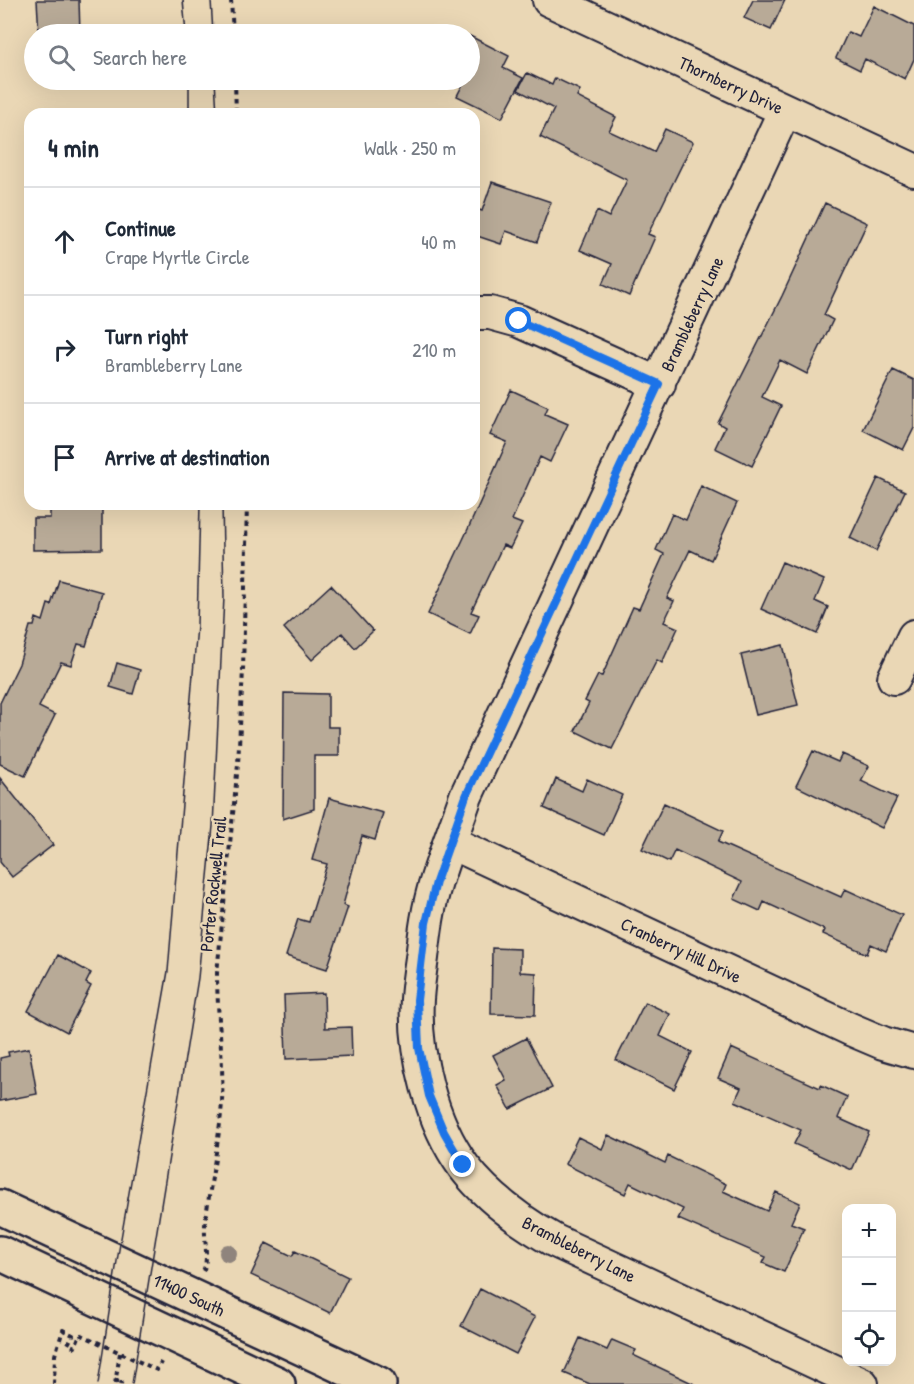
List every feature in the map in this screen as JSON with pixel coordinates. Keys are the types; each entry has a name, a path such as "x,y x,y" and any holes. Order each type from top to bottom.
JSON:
{"main road":[{"name":"11400 South","path":"0,1207 379,1384"},
{"path":"0,1253 278,1384"}],"street":[{"name":"Thornberry Drive","path":"549,0 914,171"},
{"name":"Brambleberry Lane","path":"785,110 466,796 436,882 426,923 417,1000 419,1048 429,1096 444,1132 463,1165 483,1188 506,1208 555,1241 862,1384"},
{"path":"480,313 490,313 519,321 659,384"},
{"path":"894,678 914,636"},
{"name":"Cranberry Hill Drive","path":"450,842 850,1029 914,1052"}],"path":[{"path":"231,0 232,24"},
{"path":"235,90 236,108"},
{"name":"Porter Rockwell Trail","path":"206,1264 204,1236 222,1102 222,1051 217,1003 217,973 239,752 247,510"},
{"path":"54,1384 55,1356 63,1330 73,1335 68,1344 75,1347 80,1334 157,1371"},
{"path":"118,1384 120,1353"}],"building":[{"path":"37,0 79,0 80,24 38,24"},
{"path":"753,0 785,0 771,30 744,18"},
{"path":"874,6 914,26 914,59 905,79 865,59 860,70 836,58 848,32 859,37"},
{"path":"480,41 509,56 503,68 523,78 502,118 457,96 460,90 480,90"},
{"path":"527,73 552,85 555,78 580,90 577,97 616,117 609,131 654,152 665,129 693,142 648,234 655,237 629,296 603,284 612,264 580,250 597,211 609,217 627,180 540,137 554,109 518,90"},
{"path":"492,182 551,202 537,242 506,231 501,244 480,237 480,210 482,211"},
{"path":"825,203 867,223 824,315 833,320 807,374 780,360 762,397 781,406 752,466 715,448 725,427 718,423 782,296"},
{"path":"893,370 914,380 914,428 903,450 863,430"},
{"path":"511,390 548,407 545,414 568,424 550,462 540,457 512,520 522,524 510,548 503,545 471,612 479,615 470,634 428,614 477,510 480,510 480,502 507,442 490,435"},
{"path":"878,478 905,491 876,551 850,538"},
{"path":"701,486 737,503 711,560 690,550 667,598 674,601 664,622 678,628 662,663 657,660 612,749 575,731 589,703 585,701 598,675 602,676 633,607 639,609 664,554 656,550 672,514 686,520"},
{"path":"50,510 102,510 102,549 33,550 33,518 50,518"},
{"path":"782,562 824,580 815,601 828,607 817,634 761,609"},
{"path":"59,580 102,592 86,646 78,644 71,665 61,662 39,707 55,715 25,776 0,764 0,703 19,664 30,626 34,626 36,618 43,621"},
{"path":"331,585 373,631 355,648 342,633 312,660 284,628"},
{"path":"783,645 798,705 756,715 741,655"},
{"path":"117,663 140,670 133,694 110,687"},
{"path":"284,693 328,694 328,727 339,727 339,756 314,756 314,809 283,819"},
{"path":"813,751 838,762 842,754 869,766 861,781 897,798 882,828 796,786"},
{"path":"0,778 53,845 12,877 0,862"},
{"path":"556,779 582,791 587,779 622,795 604,835 544,808"},
{"path":"329,798 383,813 375,840 362,836 343,905 348,907 327,969 286,956 298,919 309,922 327,864 312,860"},
{"path":"664,803 723,831 718,842 841,897 845,889 902,915 886,951 871,944 867,954 823,934 825,930 764,902 760,911 734,899 742,882 675,850 669,862 642,849"},
{"path":"492,948 520,949 520,972 536,973 535,1015 491,1014"},
{"path":"58,955 91,973 86,983 91,986 67,1032 28,1011"},
{"path":"324,993 325,1028 351,1027 352,1056 286,1059 284,995"},
{"path":"645,1002 670,1014 660,1036 692,1052 674,1089 616,1060"},
{"path":"526,1038 552,1088 510,1109 497,1085 506,1080 493,1055"},
{"path":"29,1048 37,1094 0,1101 0,1058 9,1056 8,1052"},
{"path":"731,1048 820,1088 821,1085 847,1097 838,1118 869,1132 852,1170 794,1144 801,1130 735,1101 741,1088 718,1078"},
{"path":"608,1135 665,1163 668,1156 726,1184 723,1191 767,1211 776,1192 800,1203 791,1223 804,1228 784,1272 763,1263 766,1257 678,1219 683,1209 630,1183 625,1194 565,1164 578,1137 602,1149"},
{"path":"266,1243 292,1256 295,1251 348,1277 330,1313 251,1275"},
{"path":"480,1289 535,1317 516,1354 461,1326"},
{"path":"580,1338 607,1350 612,1340 636,1350 633,1355 694,1384 590,1384 564,1373"}],"tram line":[{"path":"183,0 185,24"},
{"path":"211,0 212,24"},
{"path":"189,90 189,108"},
{"path":"216,90 217,108"},
{"path":"98,1384 117,1261 168,971 197,626 200,510"},
{"path":"132,1384 198,978 213,826 224,597 222,510"}],"route":[{"path":"463,1165 444,1132 429,1096 419,1048 417,1000 426,923 436,882 466,796 659,384 519,321"}]}
